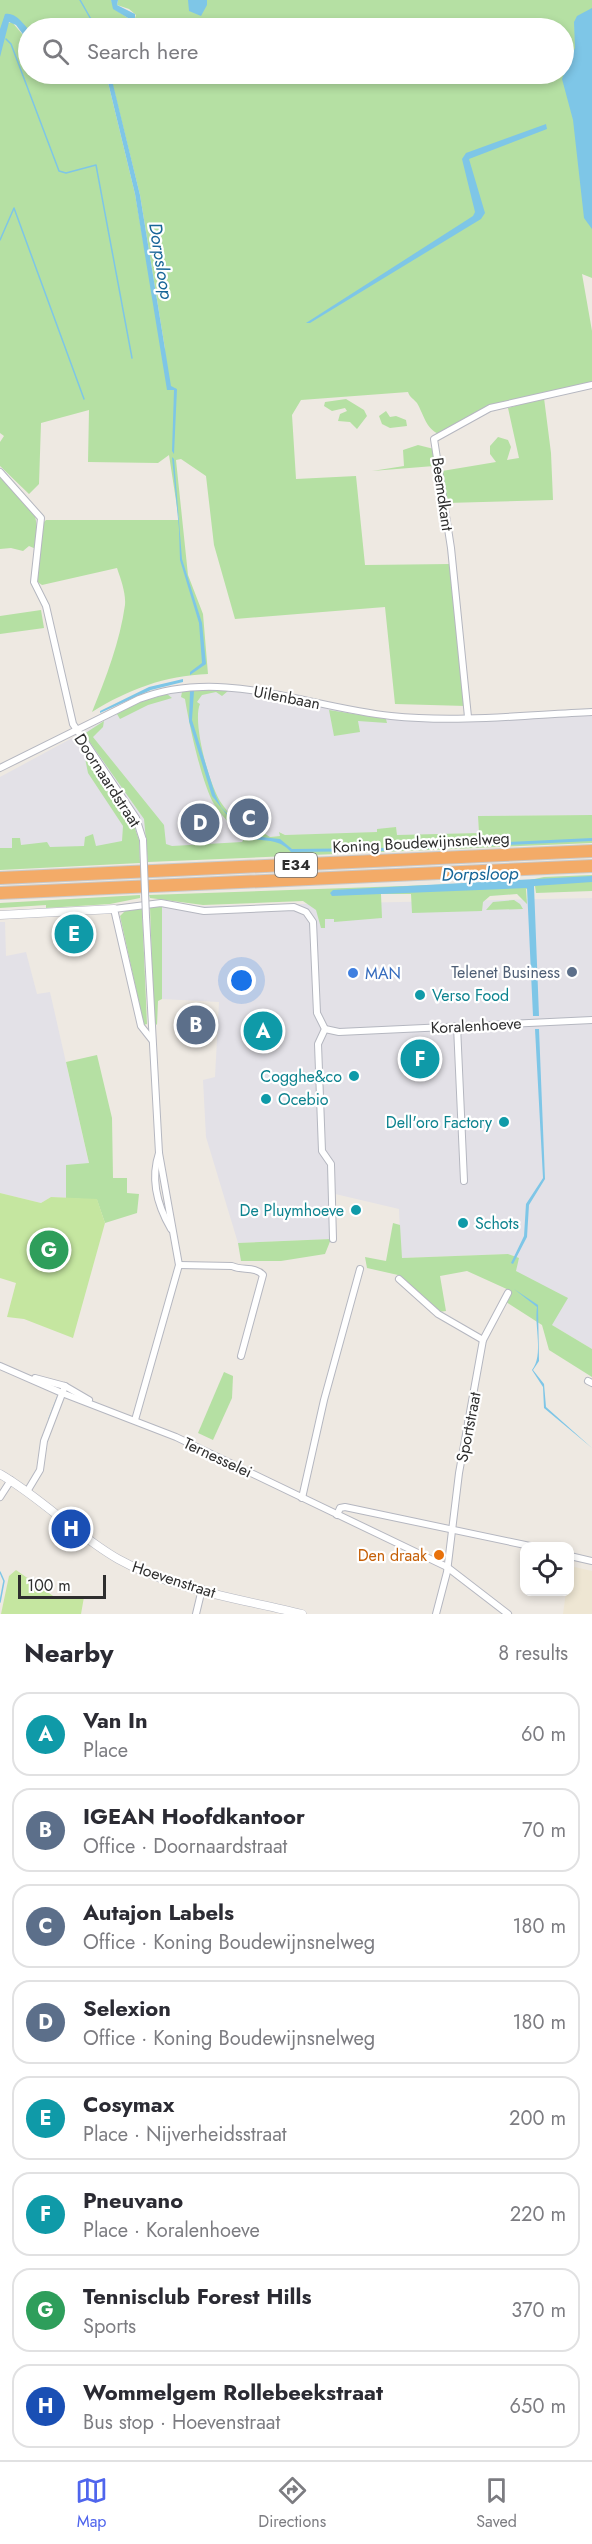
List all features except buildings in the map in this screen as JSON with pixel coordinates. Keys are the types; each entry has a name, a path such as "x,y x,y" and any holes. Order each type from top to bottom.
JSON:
{"highway":[{"name":"Koning Boudewijnsnelweg","path":"0,878 592,851"},
{"name":"Koning Boudewijnsnelweg","path":"0,893 592,866"}],"street":[{"name":"Beemdkant","path":"468,717 451,549 434,439 490,408 592,385"},
{"name":"Doornaardstraat","path":"0,471 41,518 34,582 46,606 76,730 136,818 142,840 159,1153 179,1265 135,1420"},
{"name":"Uilenbaan","path":"0,768 139,699 173,688 195,685 239,688 389,716 468,717 592,712"},
{"path":"0,915 114,909 161,903 204,911 294,907 306,912 314,922 317,1013 325,1029 318,1044 322,1151 331,1164 333,1239"},
{"name":"Doornaardstraat","path":"114,909 141,1026 152,1040"},
{"name":"Koralenhoeve","path":"325,1029 339,1032 592,1020"},
{"path":"457,1026 464,1181"},
{"name":"Doornaardstraat","path":"159,1153 155,1164 155,1189 162,1213 174,1233"},
{"path":"179,1265 232,1266 239,1270 256,1270 263,1275 241,1356"},
{"path":"302,1498 329,1377 360,1269"},
{"path":"399,1279 438,1314 483,1340"},
{"name":"Sportstraat","path":"436,1614 447,1567 483,1340 508,1293"},
{"name":"Ternesselei","path":"0,1366 62,1394 135,1420 447,1567 508,1614"},
{"name":"Ternesselei","path":"25,1376 65,1386 96,1405"},
{"path":"27,1491 40,1470 43,1444 65,1386"},
{"name":"Hoevenstraat","path":"0,1474 27,1491 119,1560 154,1575 302,1614"},
{"path":"0,1497 10,1480"},
{"path":"337,1515 340,1508 345,1507 520,1544"},
{"path":"574,1557 592,1561"},
{"path":"196,1614 202,1589"}],"shaded area":[{"path":"226,689 390,719 431,722 592,715 592,815 478,816 479,833 397,836 396,827 377,830 377,832 349,834 285,835 280,832 280,836 270,837 266,849 148,856 134,859 0,863 0,777 139,702 183,690"},
{"path":"592,898 592,1349 552,1325 516,1271 518,1258 508,1254 401,1258 399,1209 331,1193 331,1239 238,1243 206,1137 203,1080 215,1077 219,1002 162,999 162,907"},
{"path":"0,922 5,922 6,956 26,952 37,994 50,992 89,1164 68,1198 51,1197 41,1203 0,1193"},
{"path":"574,1567 592,1571 592,1614 563,1614 565,1596 574,1596"}],"green space":[{"path":"0,0 111,0 116,10 128,18 18,18 18,24 7,18 6,30 8,23 12,22 18,29 18,84 108,84 135,194 162,349 165,349 140,195 112,84 574,84 574,18 135,18 136,15 129,9 117,5 118,0 592,0 592,278 582,274 592,331 592,382 489,406 439,434 428,425 417,403 408,392 301,400 292,415 296,479 356,476 365,565 451,564 466,706 395,704 385,607 235,619 214,545 206,476 181,459 176,460 188,575 203,614 208,674 192,675 147,685 92,712 120,632 125,605 123,586 117,568 42,585 36,581 44,522 46,520 179,520 169,455 158,463 88,462 89,410 41,423 39,484 29,494 0,466 0,442 4,436 0,433"},
{"path":"544,398 551,453 553,500 446,503 442,471 496,462 490,454 490,446 498,437 508,440 511,447 507,460 519,458 508,408"},
{"path":"346,399 364,410 367,416 357,429 350,422 338,421 340,414 347,411 345,408 332,411 324,406 325,402"},
{"path":"386,411 390,417 396,416 406,420 407,426 390,428 382,424 379,416"},
{"path":"418,445 434,449 434,466 372,471 404,466 403,450"},
{"path":"0,476 31,507 36,523 36,549 29,546 23,551 11,548 0,549"},
{"path":"41,610 44,628 0,634 0,616"},
{"path":"187,689 228,691 222,696 216,692 202,695 197,702 200,704 198,724 207,769 217,795 227,811 244,828 257,829 270,837 280,836 279,832 285,835 377,832 377,829 396,827 397,835 479,833 478,816 592,815 592,843 148,862 144,819 84,734 104,721 103,727 93,737 164,825 166,844 172,846 242,842 244,839 209,795 185,699 181,697 182,692"},
{"path":"167,694 172,698 148,705 120,719 117,714 137,703"},
{"path":"329,710 386,719 387,723 358,721 360,732 334,736"},
{"path":"88,757 133,823 139,840 140,863 0,870 0,848 12,848 12,838 20,838 21,845 47,842 50,847 84,846 85,837 93,834 96,846 122,841 123,826 88,773 85,758"},
{"path":"592,875 592,891 536,893 535,886 526,889 527,904 517,894 490,896 483,902 482,911 412,913 411,894 381,894 382,918 334,922 334,919 325,919 325,928 321,928 316,910 303,901 203,905 150,898 149,895 520,882 544,877"},
{"path":"140,895 140,898 110,904 0,908 0,903"},
{"path":"514,900 523,909 486,910 493,902"},
{"path":"150,907 162,907 162,999 158,1001 157,1025 154,1022"},
{"path":"142,909 147,1024 144,1025 120,916 125,911"},
{"path":"97,1055 112,1118 113,1178 127,1178 127,1193 139,1194 137,1213 105,1223 97,1200 66,1198 66,1165 89,1163 66,1062"},
{"path":"0,1193 41,1203 51,1197 97,1199 105,1223 73,1338 24,1319 7,1317 16,1283 0,1278"},
{"path":"393,1223 400,1225 402,1258 508,1254 519,1258 516,1271 568,1298 552,1325 592,1349 592,1377 549,1350 542,1325 506,1302 511,1291 467,1271 440,1276 446,1311 439,1312 398,1275 367,1268 365,1257 386,1261"},
{"path":"331,1239 325,1254 281,1261 241,1261 238,1243"},
{"path":"224,1372 233,1376 232,1398 213,1440 198,1433"},
{"path":"16,1570 56,1598 84,1597 81,1614 1,1614 9,1576"}],"water":[{"path":"111,0 118,0 117,5 135,14 135,18 128,18 113,9"},
{"path":"188,0 207,0 201,16 189,11"},
{"path":"592,8 592,229 584,218 573,120 563,84 574,84 574,22 577,16"},
{"path":"5,14 18,19 18,28 9,22 0,57 0,29"},
{"path":"108,84 113,84 140,195 171,386 177,389 174,454 172,451 174,390 167,390 135,194"},
{"path":"546,124 547,129 469,159 485,213 481,219 310,323 306,323 473,216 475,212 462,159 466,153"},
{"path":"172,457 182,559 202,623 206,664 190,675 190,672 202,663 199,623 180,560"},
{"path":"183,679 183,682 151,690 100,713 149,687"},
{"path":"190,691 194,691 192,720 215,794 221,807 245,833 251,836 280,839 292,849 383,848 592,838 592,841 380,851 291,852 274,842 250,838 243,835 212,796 189,721"},
{"path":"592,876 592,882 534,886 539,1016 533,1016 527,888 332,896 330,893 333,890"},
{"path":"535,1029 539,1029 545,1179 529,1205 527,1237 513,1264 511,1263 524,1236 526,1204 543,1178"},
{"path":"514,1289 538,1305 539,1361 533,1370 544,1384 546,1407 592,1448 544,1408 543,1387 532,1370 536,1364 538,1348 537,1307"}],"waterway":[{"path":"80,0 90,18"},
{"path":"6,39 11,44 18,63"},
{"path":"26,84 59,171 66,173 96,165 132,358"},
{"path":"0,240 14,208 84,399"},
{"path":"49,1419 58,1396"},
{"path":"0,1572 4,1581 0,1602"}],"place":[{"name":"Autajon Labels","path":"249,818"},
{"name":"Selexion","path":"200,823"},
{"name":"Cosymax","path":"74,934"},
{"name":"Telenet Business","path":"572,972"},
{"name":"MAN","path":"353,973"},
{"name":"Verso Food","path":"420,995"},
{"name":"IGEAN Hoofdkantoor","path":"196,1025"},
{"name":"Van In","path":"263,1031"},
{"name":"Pneuvano","path":"420,1059"},
{"name":"Cogghe&co","path":"354,1076"},
{"name":"Ocebio","path":"266,1099"},
{"name":"Dell'oro Factory","path":"504,1122"},
{"name":"De Pluymhoeve","path":"356,1210"},
{"name":"Schots","path":"463,1223"},
{"name":"Tennisclub Forest Hills","path":"49,1250"},
{"name":"Wommelgem Rollebeekstraat","path":"71,1529"},
{"name":"Den draak","path":"439,1555"}],"water label":[{"name":"Dorpsloop","path":"161,261"},
{"name":"Dorpsloop","path":"480,874"}]}
